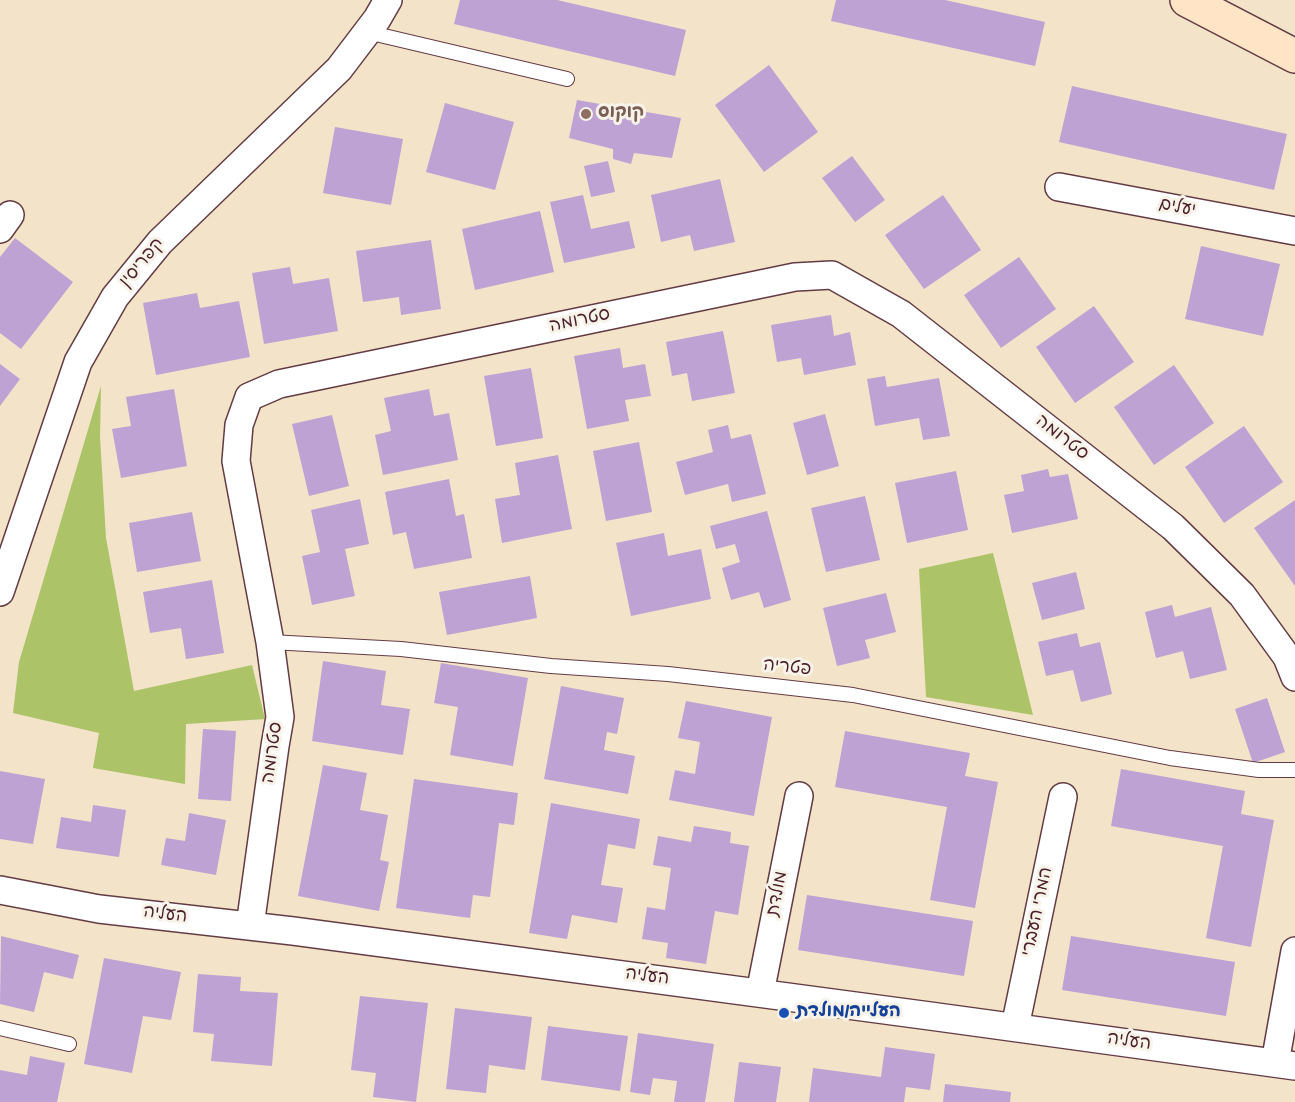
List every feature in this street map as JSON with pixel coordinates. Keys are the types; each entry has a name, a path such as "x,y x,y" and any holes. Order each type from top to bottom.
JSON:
{"street":[{"name":"קפריסין","path":"0,592 78,362 115,297 160,242 339,69 378,19 388,0"},
{"path":"1187,0 1295,57"},
{"path":"1233,0 1295,33"},
{"name":"יעלים","path":"1059,187 1295,231"},
{"name":"סטרומה","path":"250,926 280,717 270,642 236,461 239,424 249,397 279,384 795,277 832,275 901,314 1173,527 1242,595 1287,657 1295,677"},
{"name":"מולדת","path":"760,993 798,796"},
{"name":"המרי העברי","path":"1015,1027 1063,797"},
{"name":"העליה","path":"0,890 99,909 250,926 760,993 1285,1065"},
{"path":"1285,1065 1295,951"}],"lane":[{"path":"368,32 567,79"},
{"name":"פטריה","path":"270,642 401,649 551,666 668,674 853,695 1170,758 1259,770 1295,770"},
{"path":"0,1028 69,1044"}],"green space":[{"path":"101,386 100,437 106,538 134,691 252,665 265,719 186,724 185,784 93,768 99,733 13,713 19,662"},
{"path":"993,553 1033,715 926,697 919,569"}],"building":[{"path":"460,0 557,0 686,30 675,76 454,24"},
{"path":"836,0 945,0 1045,22 1035,66 831,21"},
{"path":"769,65 818,132 764,172 715,105"},
{"path":"1072,86 1287,134 1274,190 1059,142"},
{"path":"577,100 681,118 672,158 634,153 631,164 613,159 613,149 569,138"},
{"path":"445,103 514,122 495,190 426,172"},
{"path":"335,127 403,139 391,205 323,193"},
{"path":"852,156 885,200 855,222 822,178"},
{"path":"608,161 615,192 591,197 584,166"},
{"path":"720,179 735,242 694,251 690,235 661,242 651,195"},
{"path":"583,195 591,229 629,221 635,248 564,263 550,202"},
{"path":"943,195 981,250 924,289 885,235"},
{"path":"540,211 554,272 475,290 462,229"},
{"path":"15,238 73,282 21,349 0,333 0,257"},
{"path":"431,240 441,309 401,315 399,297 363,302 356,251"},
{"path":"1201,246 1280,264 1263,336 1185,319"},
{"path":"1019,257 1056,309 1001,348 964,295"},
{"path":"290,267 293,284 329,278 338,331 264,344 252,273"},
{"path":"197,293 200,308 239,301 250,357 156,375 143,303"},
{"path":"1094,306 1134,362 1075,403 1036,347"},
{"path":"831,315 834,336 850,332 856,365 804,375 801,358 777,362 771,325"},
{"path":"723,331 735,393 692,401 687,373 672,376 666,342"},
{"path":"620,348 623,368 645,364 651,396 625,400 629,421 587,429 574,356"},
{"path":"0,364 20,379 0,406"},
{"path":"1174,365 1214,423 1154,465 1114,407"},
{"path":"531,368 543,438 496,446 484,376"},
{"path":"885,376 887,387 939,378 950,436 923,440 919,418 875,426 867,379"},
{"path":"174,389 187,466 121,478 112,429 131,426 126,397"},
{"path":"429,389 434,416 449,413 458,460 383,475 375,435 391,431 384,398"},
{"path":"825,414 839,466 807,475 793,423"},
{"path":"332,415 349,486 309,496 292,424"},
{"path":"728,425 731,439 751,434 766,494 732,502 728,484 685,495 676,462 713,452 708,430"},
{"path":"1244,426 1283,482 1224,523 1185,467"},
{"path":"639,442 652,512 606,521 593,451"},
{"path":"558,455 572,529 502,543 495,499 520,495 515,463"},
{"path":"1048,469 1050,477 1068,474 1078,519 1012,533 1004,495 1024,491 1021,475"},
{"path":"956,471 968,530 907,543 895,483"},
{"path":"449,479 456,516 464,514 472,558 414,569 406,532 393,535 385,492"},
{"path":"865,496 880,560 826,572 811,508"},
{"path":"360,499 369,544 345,549 355,596 312,605 302,556 320,552 311,510"},
{"path":"1295,500 1295,586 1254,528"},
{"path":"767,511 791,600 764,608 759,592 731,600 722,568 740,562 735,544 716,549 710,526"},
{"path":"192,512 201,561 137,572 129,523"},
{"path":"664,533 668,556 701,549 711,599 631,616 616,543"},
{"path":"1076,572 1085,609 1042,620 1032,583"},
{"path":"530,576 537,618 447,635 439,592"},
{"path":"212,580 224,653 186,659 181,628 150,633 143,592"},
{"path":"886,593 896,632 865,640 870,658 837,666 823,608"},
{"path":"1172,605 1175,617 1211,607 1227,670 1190,679 1183,651 1156,658 1145,612"},
{"path":"1077,633 1080,647 1100,642 1112,694 1081,702 1073,670 1046,676 1038,642"},
{"path":"323,661 386,671 381,705 410,709 403,755 312,741"},
{"path":"441,663 528,678 513,766 450,755 458,707 434,703"},
{"path":"561,686 624,698 617,734 607,732 604,750 635,756 628,794 544,779"},
{"path":"1267,698 1285,752 1253,763 1235,709"},
{"path":"686,701 772,717 754,816 669,800 675,770 695,774 700,742 678,738"},
{"path":"203,729 236,731 231,801 198,799"},
{"path":"845,731 970,753 965,776 998,782 975,908 930,900 947,807 835,787"},
{"path":"323,765 367,773 360,810 388,815 380,860 389,862 379,911 298,896"},
{"path":"1121,769 1245,791 1241,814 1274,820 1251,947 1206,938 1223,846 1111,826"},
{"path":"0,771 45,779 33,844 0,839"},
{"path":"414,779 518,793 514,825 499,823 490,897 473,895 470,918 396,908"},
{"path":"551,803 640,819 635,849 608,844 601,885 623,888 617,923 572,915 567,939 529,933"},
{"path":"93,805 126,810 119,857 56,848 61,817 91,822"},
{"path":"189,813 226,820 216,875 161,865 166,838 185,841"},
{"path":"694,826 731,832 730,843 749,846 738,915 715,911 706,964 666,958 668,943 642,939 647,907 665,910 671,868 653,865 658,836 691,842"},
{"path":"807,895 973,921 964,976 798,950"},
{"path":"1,936 79,955 73,979 44,972 34,1012 0,1004"},
{"path":"1071,936 1235,962 1226,1016 1062,990"},
{"path":"104,958 181,972 171,1020 143,1016 132,1073 84,1064"},
{"path":"198,974 241,977 240,991 278,993 272,1066 211,1061 214,1034 193,1032"},
{"path":"360,996 428,1003 416,1102 373,1097 376,1073 351,1070"},
{"path":"455,1008 532,1017 525,1070 489,1065 486,1093 446,1089"},
{"path":"548,1026 628,1036 620,1091 541,1080"},
{"path":"638,1033 714,1044 705,1102 674,1102 677,1081 653,1078 650,1095 630,1092"},
{"path":"885,1047 935,1054 930,1090 906,1087 904,1102 809,1102 813,1068 881,1077"},
{"path":"30,1056 65,1063 57,1102 0,1102 0,1070 27,1075"},
{"path":"739,1062 781,1067 776,1102 734,1102"},
{"path":"945,1084 1011,1092 1010,1102 943,1102"}],"place":[{"name":"קוקוס","path":"586,114"},
{"name":"העלייה/מולדת","path":"784,1013"}]}
